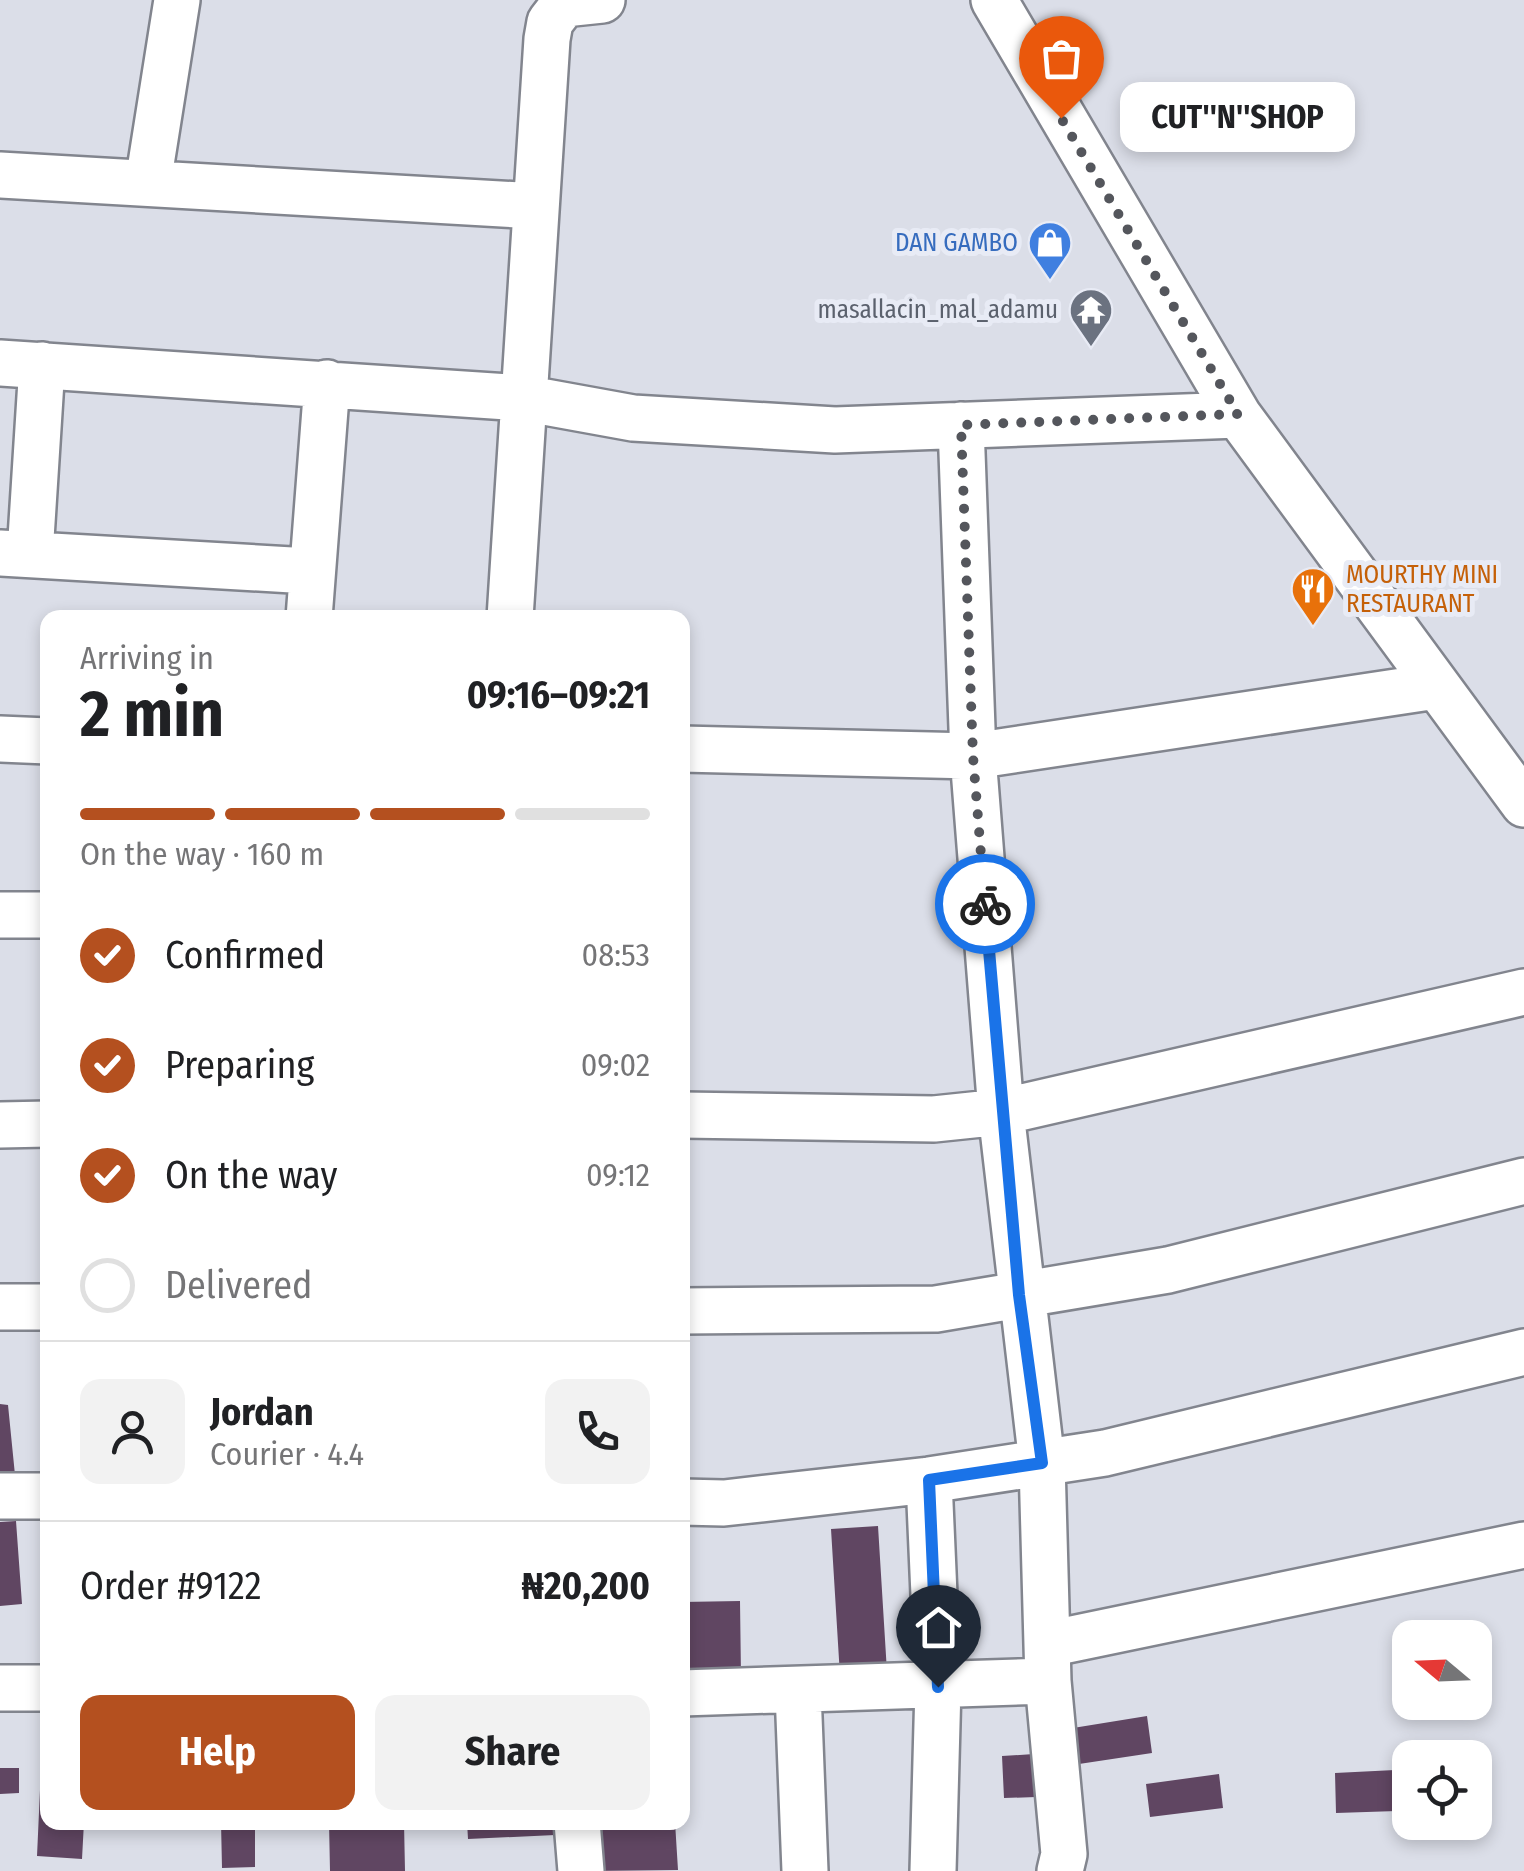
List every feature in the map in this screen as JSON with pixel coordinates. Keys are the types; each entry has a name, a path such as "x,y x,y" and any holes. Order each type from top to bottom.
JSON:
{"street":[{"path":"148,183 177,0"},
{"path":"510,610 550,22 564,4 602,0"},
{"path":"994,0 1238,414 1524,804"},
{"path":"0,175 536,206"},
{"path":"310,571 15,553 21,364 523,398 633,418 835,430 1238,414"},
{"path":"309,610 327,383"},
{"path":"961,425 973,756 1001,1112 1019,1295 1042,1463 1048,1662 1063,1865"},
{"path":"690,748 973,756 1436,686"},
{"path":"0,739 40,741"},
{"path":"0,915 40,915"},
{"path":"690,1115 934,1120 1001,1112 1524,992"},
{"path":"0,1125 40,1124"},
{"path":"690,1310 936,1309 1168,1270 1524,1181"},
{"path":"0,1306 40,1306"},
{"path":"690,1502 724,1503 929,1480 1104,1453 1524,1352"},
{"path":"929,1480 938,1687 933,1871"},
{"path":"0,1496 40,1496"},
{"path":"690,1693 938,1687 1524,1546"},
{"path":"0,1688 40,1688"},
{"path":"798,1691 806,1871"},
{"path":"578,1830 581,1871"}],"building":[{"path":"0,1404 8,1405 16,1485 0,1485"},
{"path":"16,1521 22,1604 0,1606 0,1522"},
{"path":"878,1526 887,1672 840,1676 831,1529"},
{"path":"740,1601 741,1677 690,1677 690,1602"},
{"path":"1147,1716 1152,1753 1079,1764 1073,1728"},
{"path":"1034,1754 1036,1797 1004,1798 1002,1756"},
{"path":"0,1768 19,1768 19,1793 0,1794"},
{"path":"1392,1770 1392,1811 1336,1813 1335,1773"},
{"path":"1219,1774 1223,1808 1150,1817 1146,1784"},
{"path":"40,1790 40,1830 84,1830 82,1859 37,1856"},
{"path":"221,1830 255,1830 255,1867 222,1868"},
{"path":"329,1830 404,1830 405,1871 330,1871"},
{"path":"467,1830 555,1830 555,1835 468,1839"},
{"path":"587,1830 676,1830 678,1870 590,1871"}],"way so far":[{"path":"985,904 973,756 961,425 1238,414 1061,118"}],"place":[{"name":"CUT''N''SHOP","path":"1061,118"},
{"name":"DAN GAMBO","path":"1050,281"},
{"name":"masallacin_mal_adamu","path":"1091,348"},
{"name":"MOURTHY MINI RESTAURANT","path":"1313,627"}],"route":[{"path":"938,1687 929,1480 1042,1463 1019,1295 985,904"}]}
